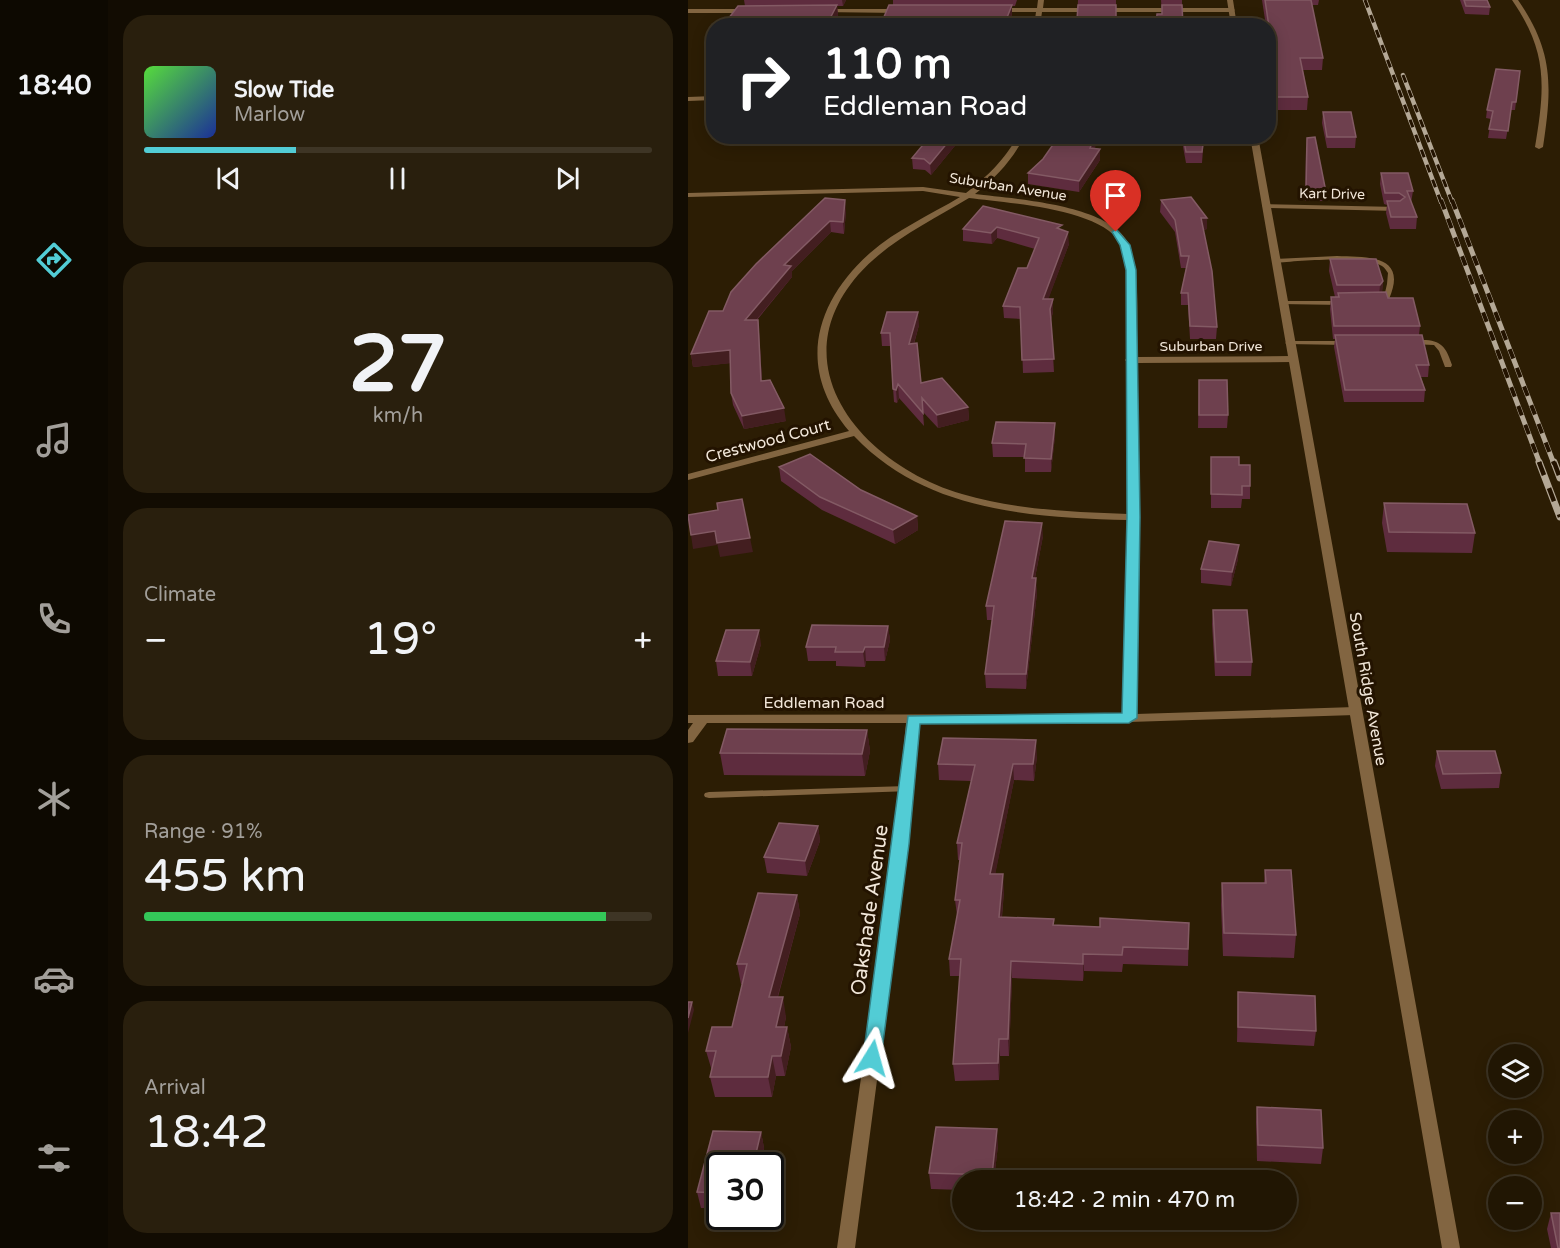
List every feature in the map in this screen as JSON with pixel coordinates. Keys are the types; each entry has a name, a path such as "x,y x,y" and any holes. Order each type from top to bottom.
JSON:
{"street":[{"path":"1038,18 1041,0"},
{"path":"1230,0 1233,18"},
{"path":"1514,0 1530,19 1541,45 1550,95 1539,147"},
{"path":"992,10 1232,10"},
{"path":"688,11 758,11"},
{"path":"817,11 911,11"},
{"path":"688,99 706,98"},
{"path":"1018,144 997,172 968,194 898,235 872,254 854,273 835,300 824,326 821,364 828,393 855,433 885,463 922,484 966,499 1016,510 1134,517"},
{"name":"South Ridge Avenue","path":"1255,144 1451,1248"},
{"name":"Suburban Avenue","path":"688,195 906,189 968,194 1077,213 1108,226 1116,232 1125,245 1131,270 1130,360 1134,517 1129,718"},
{"name":"Kart Drive","path":"1266,206 1398,209"},
{"name":"Suburban Drive","path":"1130,360 1292,359"},
{"name":"Crestwood Court","path":"688,477 855,433"},
{"name":"Eddleman Road","path":"688,719 1129,718 1355,711"},
{"path":"688,740 703,719"},
{"name":"Oakshade Avenue","path":"846,1248 907,789 913,720"}],"lane":[{"path":"1275,261 1351,259 1385,263 1392,277 1387,298 1372,303"},
{"path":"1282,303 1350,303"},
{"path":"1289,343 1360,342"},
{"path":"1406,342 1436,343 1443,348 1448,365"},
{"path":"709,795 907,789"}],"building":[{"path":"1265,0 1311,0 1323,58 1300,58 1308,97 1276,97 1276,18 1268,18"},
{"path":"1464,0 1487,0 1490,7 1466,6"},
{"path":"837,5 830,18 729,18 738,6"},
{"path":"889,5 1012,5 1007,18 884,18"},
{"path":"1078,5 1116,5 1116,18 1077,18"},
{"path":"1162,5 1182,5 1183,18 1157,18 1157,14 1162,14"},
{"path":"1496,69 1520,71 1516,102 1512,102 1508,131 1489,129 1493,111 1487,110"},
{"path":"1323,112 1351,112 1356,137 1327,137"},
{"path":"1315,137 1326,192 1306,192 1307,138"},
{"path":"924,144 946,144 930,164 924,159 912,158"},
{"path":"1053,144 1092,144 1090,148 1100,149 1079,181 1028,173 1043,159"},
{"path":"1184,144 1203,144 1202,152 1186,152"},
{"path":"1381,173 1408,173 1413,191 1407,191 1417,217 1391,217 1387,201 1400,201 1405,197 1399,193 1385,193"},
{"path":"1191,197 1207,218 1201,218 1212,271 1217,327 1190,326 1188,293 1181,293 1189,256 1181,256 1175,220 1161,200"},
{"path":"825,198 845,200 843,222 830,221 784,265 791,266 745,320 758,320 761,381 770,380 784,408 742,416 731,393 730,350 691,354 709,311 723,311 731,292 756,264"},
{"path":"983,206 1062,225 1057,228 1068,232 1043,299 1053,299 1050,309 1054,359 1022,360 1020,307 1003,306 1018,268 1027,268 1039,238 997,227 991,233 963,229"},
{"path":"1330,259 1376,259 1383,281 1380,285 1337,285"},
{"path":"1386,292 1388,298 1413,298 1420,326 1334,326 1331,297 1339,297 1338,293"},
{"path":"887,312 918,312 909,344 917,343 921,383 942,378 968,407 937,415 922,398 923,413 898,384 896,390 893,389 890,333 881,333"},
{"path":"1335,335 1422,335 1429,365 1416,365 1425,390 1345,390"},
{"path":"1199,380 1227,380 1228,415 1199,415"},
{"path":"996,422 1055,423 1051,459 1024,458 1026,444 992,443"},
{"path":"810,454 861,490 917,516 893,530 820,497 779,467"},
{"path":"1211,457 1239,457 1239,465 1250,465 1250,486 1242,486 1242,495 1211,494"},
{"path":"742,499 750,538 717,543 715,531 691,535 688,515 718,510 717,503"},
{"path":"1384,503 1467,504 1475,533 1389,532"},
{"path":"1005,521 1042,523 1032,578 1036,578 1026,674 985,674 994,606 986,606"},
{"path":"1209,541 1239,545 1232,572 1201,569"},
{"path":"1213,610 1247,610 1252,662 1216,662"},
{"path":"812,625 888,626 884,647 865,647 863,652 835,652 836,647 806,647"},
{"path":"726,630 759,630 750,662 716,661"},
{"path":"727,729 867,730 862,754 720,753"},
{"path":"943,738 1036,740 1033,764 1013,764 990,874 1003,874 999,917 1054,919 1053,925 1100,927 1100,918 1189,923 1188,949 1123,947 1122,955 1083,954 1083,964 1011,961 1008,1039 999,1039 998,1063 953,1064 961,959 949,959 960,900 955,900 962,843 957,843 975,765 938,764"},
{"path":"1437,751 1495,751 1501,773 1443,774"},
{"path":"779,823 818,826 805,861 764,857"},
{"path":"1265,870 1291,870 1296,935 1224,933 1222,883 1266,883"},
{"path":"758,893 797,895 769,997 783,997 776,1027 787,1027 781,1056 772,1056 768,1077 710,1077 716,1051 706,1051 712,1027 732,1027 747,964 737,964"},
{"path":"1238,992 1315,996 1316,1031 1238,1027"},
{"path":"688,1002 692,1002 688,1018"},
{"path":"1257,1107 1321,1110 1323,1148 1258,1145"},
{"path":"936,1127 997,1129 993,1170 952,1170 952,1174 929,1173"},
{"path":"713,1131 761,1132 756,1152 707,1152"},
{"path":"706,1158 706,1192 697,1192"},
{"path":"1551,1213 1560,1213 1560,1248 1558,1248"}],"railway":[{"path":"1365,0 1441,202"},
{"path":"1403,75 1452,202"},
{"path":"1441,200 1540,464"},
{"path":"1452,200 1554,464"},
{"path":"1539,462 1560,517"},
{"path":"1554,462 1560,478"}],"route":[{"path":"872,1058 901,844 913,720 1129,718 1134,517 1130,360 1131,270 1125,245 1116,232"}]}
